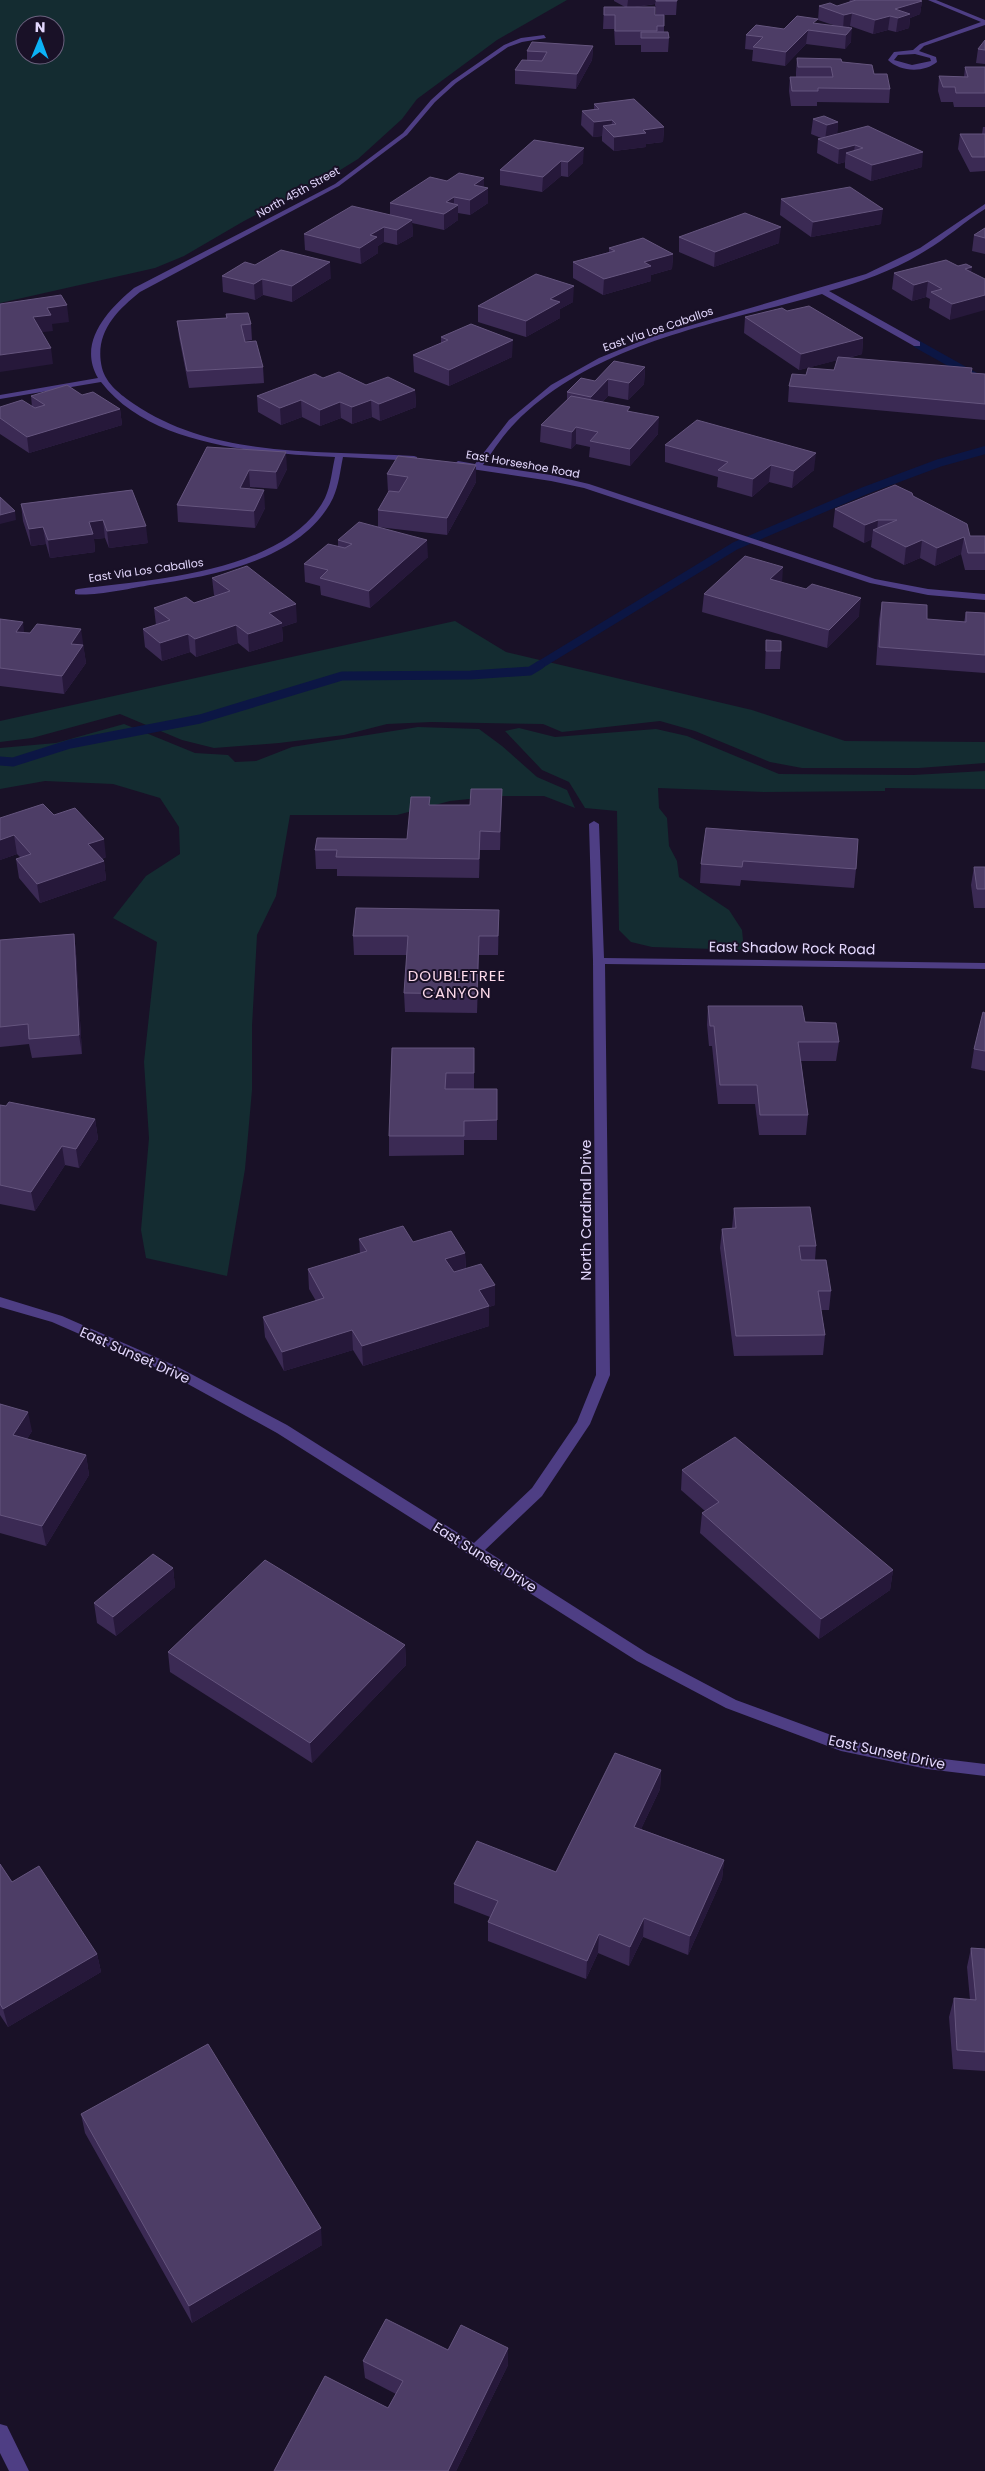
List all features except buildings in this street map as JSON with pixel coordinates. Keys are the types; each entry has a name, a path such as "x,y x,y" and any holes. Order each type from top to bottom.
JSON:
{"street":[{"path":"930,0 985,22"},
{"path":"915,52 933,57 934,62 926,66 911,66 898,64 890,60 892,55 896,53 915,52 922,45 985,22"},
{"name":"North 45th Street","path":"102,380 95,361 95,342 98,334 115,308 137,290 337,185 405,134 433,101 454,82 506,46 521,40 544,37"},
{"name":"East Via Los Caballos","path":"478,466 490,446 510,422 554,387 590,366 628,349 686,330 871,276 906,259 951,231 985,206"},
{"path":"823,291 917,344"},
{"path":"0,397 102,380 140,412 187,433 241,446 289,453 423,460"},
{"name":"East Via Los Caballos","path":"78,592 171,580 215,572 285,544 304,528 327,500 334,482 339,456"},
{"name":"East Horseshoe Road","path":"451,463 478,466 586,486 873,581 928,592 985,597"},
{"name":"North Cardinal Drive","path":"475,1551 537,1492 583,1424 603,1374 599,960 594,824"},
{"name":"East Shadow Rock Road","path":"599,960 985,966"},
{"name":"East Sunset Drive","path":"0,1302 57,1320 171,1369 291,1434 642,1657 731,1704 841,1744 927,1763 985,1770"},
{"path":"0,2433 19,2471"}],"green space":[{"path":"0,0 567,0 497,40 417,99 402,119 358,159 324,180 244,221 184,256 155,268 0,303"},
{"path":"455,621 506,652 752,710 845,741 985,742 985,763 919,768 802,768 770,762 695,731 660,721 562,732 543,724 431,722 387,724 344,735 214,748 182,740 120,714 32,738 0,742 0,721"},
{"path":"124,724 195,753 228,755 235,762 256,761 292,747 418,727 479,729 502,746 537,777 567,790 575,808 544,796 497,796 450,801 397,815 290,815 276,896 257,935 252,1026 252,1090 245,1169 227,1276 146,1258 141,1230 149,1138 144,1062 157,942 113,918 146,876 180,854 179,827 160,798 113,784 45,781 0,789 0,748 56,743"},
{"path":"519,728 555,737 656,729 687,736 779,774 913,775 985,771 985,789 885,788 885,791 764,792 658,788 659,808 667,818 669,846 677,861 679,877 729,910 742,930 744,950 652,947 631,942 619,930 617,811 585,808 569,782 542,770 505,731"}],"waterway":[{"path":"917,344 985,382"},
{"path":"538,666 735,546 864,491 939,463 985,450"},
{"path":"0,761 13,762 70,744 200,719 342,676 471,675 530,671 540,665"}],"district":[{"name":"DOUBLETREE CANYON","path":"457,984"}]}
